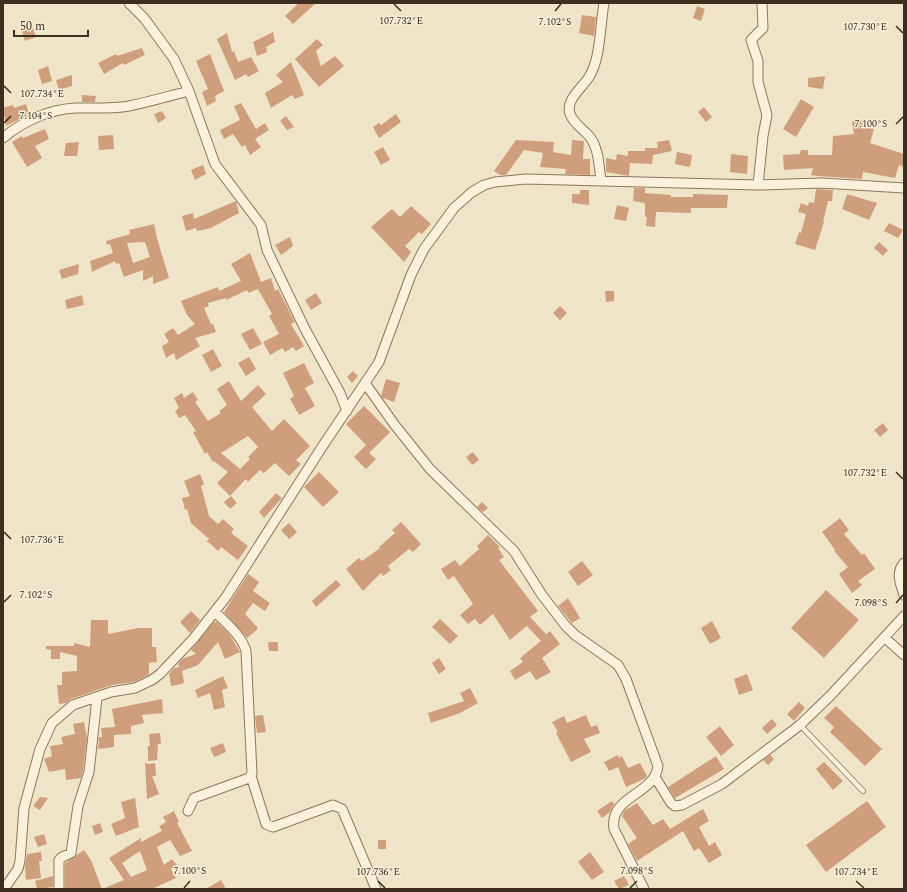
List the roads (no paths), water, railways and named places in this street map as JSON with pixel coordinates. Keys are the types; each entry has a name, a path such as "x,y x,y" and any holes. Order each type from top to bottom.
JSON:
{"street":[{"path":"129,3 144,18 174,59 189,90 215,164 261,225 267,250 305,329 340,393 347,411"},
{"path":"600,181 597,153 590,138 574,119 570,109 573,98 589,76 594,66 604,3"},
{"path":"758,185 763,136 767,115 758,82 758,61 752,40 763,28 762,3"},
{"path":"3,138 12,130 49,112 76,108 93,109 128,106 189,90"},
{"path":"4,889 18,869 20,861 23,815 47,730 52,722 73,706 110,692 136,688 160,674 215,612 379,362 411,275 424,249 454,208 472,192 484,185 495,182 526,179 758,185 822,183 904,188"},
{"path":"365,383 394,424 430,469 514,551 542,595 565,625 575,635 618,665 626,679 657,762 658,766 656,777 671,803 675,806 682,805 733,777 800,725 824,703 904,616"},
{"path":"904,563 899,574 904,596"},
{"path":"215,612 233,630 244,645 246,651 253,764 251,776 266,824 273,828 333,805 342,809 376,889"},
{"path":"885,638 904,655"},
{"path":"59,889 59,860 71,853 78,806 90,772 97,698"},
{"path":"188,810 194,798 251,776"},
{"path":"644,889 614,829 613,820 621,805 656,777"}],"lane":[{"path":"800,725 863,791"}]}
